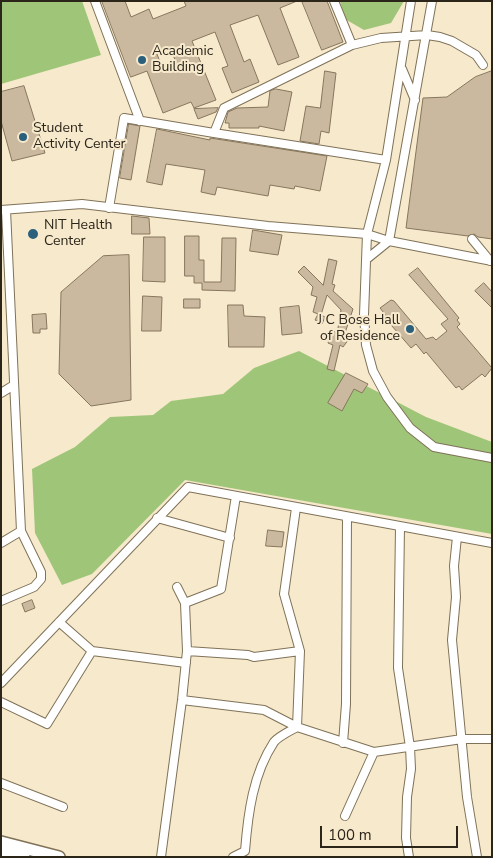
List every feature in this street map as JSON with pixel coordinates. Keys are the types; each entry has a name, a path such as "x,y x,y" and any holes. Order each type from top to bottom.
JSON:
{"street":[{"path":"95,1 140,121"},
{"path":"334,1 352,45"},
{"path":"411,1 407,37 386,160 367,234 368,258 364,316 366,345 373,371 387,397 410,428 434,447 492,458"},
{"path":"368,258 389,241 432,1"},
{"path":"214,133 224,108 352,45 381,38 427,35 452,40 476,55 483,66"},
{"path":"402,68 415,102"},
{"path":"109,208 124,118 386,160"},
{"path":"1,601 34,587 41,580 41,572 21,531 14,385 4,243 4,210 82,204 268,226 367,234 389,241 491,261"},
{"path":"472,239 491,261"},
{"path":"1,393 14,385"},
{"path":"1,683 188,486 296,508 492,543"},
{"path":"185,603 221,589 236,496"},
{"path":"296,508 284,594 300,651 297,726"},
{"path":"343,743 346,704 347,517"},
{"path":"157,518 230,538"},
{"path":"400,527 398,668 410,747 411,769 406,813 409,857"},
{"path":"1,543 21,531"},
{"path":"457,537 454,566 456,597 452,640 467,797 477,857"},
{"path":"161,857 187,651 185,603 177,587"},
{"path":"59,622 92,651 186,664"},
{"path":"1,702 47,724 92,651"},
{"path":"187,651 254,657 300,651"},
{"path":"182,700 264,710 297,726 374,752 462,739 492,738"},
{"path":"233,857 245,851 248,815 256,781 275,740 297,726"},
{"path":"345,816 374,752"},
{"path":"1,783 63,807"},
{"path":"1,842 59,857"},
{"path":"408,848 415,857"},
{"path":"1,851 24,857"}],"green space":[{"path":"1,1 82,1 101,55 1,84"},
{"path":"340,1 404,1 391,23 364,30 345,19"},
{"path":"299,351 426,417 492,442 492,534 185,480 92,574 62,585 35,533 32,469 75,447 110,417 153,415 171,401 223,394 254,368"}],"building":[{"name":"Academic Building","path":"102,1 125,1 131,17 149,9 153,19 186,6 184,1 297,1 280,8 299,57 278,65 258,15 230,25 244,62 250,59 259,82 232,93 222,68 228,66 215,32 192,41 216,100 194,108 191,102 163,113 147,71 131,77","holes":["170,48 176,62 162,67 157,54"]},
{"path":"302,1 327,1 343,42 322,50"},
{"path":"325,71 336,73 329,133 321,131 319,144 300,141 306,106 320,108"},
{"path":"492,71 492,239 478,237 474,234 468,236 406,228 423,98 447,97 475,77"},
{"name":"Student Activity Center","path":"24,86 45,153 12,161 1,121 1,92"},
{"path":"276,89 292,92 284,131 259,126 259,128 229,128 229,123 225,123 228,112 237,108 268,107 270,91"},
{"path":"218,108 216,112 198,119 194,109"},
{"path":"129,124 140,126 131,180 120,178"},
{"path":"157,129 210,140 210,138 327,156 320,191 295,186 294,189 270,185 268,196 217,187 215,195 201,192 205,170 166,164 162,185 147,182"},
{"path":"132,216 149,218 150,234 132,234"},
{"path":"253,230 282,235 278,255 250,251"},
{"path":"185,236 199,236 199,260 204,260 204,282 221,282 222,238 236,238 235,291 202,290 202,283 194,283 194,276 185,276"},
{"path":"144,237 165,237 165,282 143,281"},
{"path":"129,255 131,400 91,406 59,374 61,292 103,256"},
{"path":"329,259 337,261 332,284 335,285 333,291 353,309 345,333 352,335 343,347 340,345 334,371 327,369 333,345 328,343 332,329 337,334 341,310 327,295 321,315 325,317 322,324 315,320 318,314 313,312 317,297 311,295 313,287 298,272 304,266 323,285"},
{"name":"J C Bose Hall of Residence","path":"418,268 459,318 457,320 460,324 457,327 492,368 485,377 482,374 462,390 459,386 456,388 426,352 424,354 416,344 411,348 385,318 387,317 380,308 391,300 394,301 426,339 433,337 436,340 447,331 441,324 448,319 409,275"},
{"path":"484,283 492,292 492,308 475,291"},
{"path":"143,296 162,297 161,331 142,331"},
{"path":"184,299 200,299 200,308 184,308"},
{"path":"228,305 243,305 244,316 265,317 264,347 229,347"},
{"path":"299,306 302,333 282,335 280,308"},
{"path":"46,314 47,329 40,329 40,333 33,333 32,315"},
{"path":"346,373 368,384 362,393 354,389 342,411 328,403"},
{"path":"268,530 284,532 282,547 266,546"},
{"path":"32,600 35,608 25,612 22,604"}],"place":[{"name":"Academic Building","path":"142,60"},
{"name":"Student Activity Center","path":"23,137"},
{"name":"NIT Health Center","path":"33,234"},
{"name":"J C Bose Hall of Residence","path":"410,329"}]}
